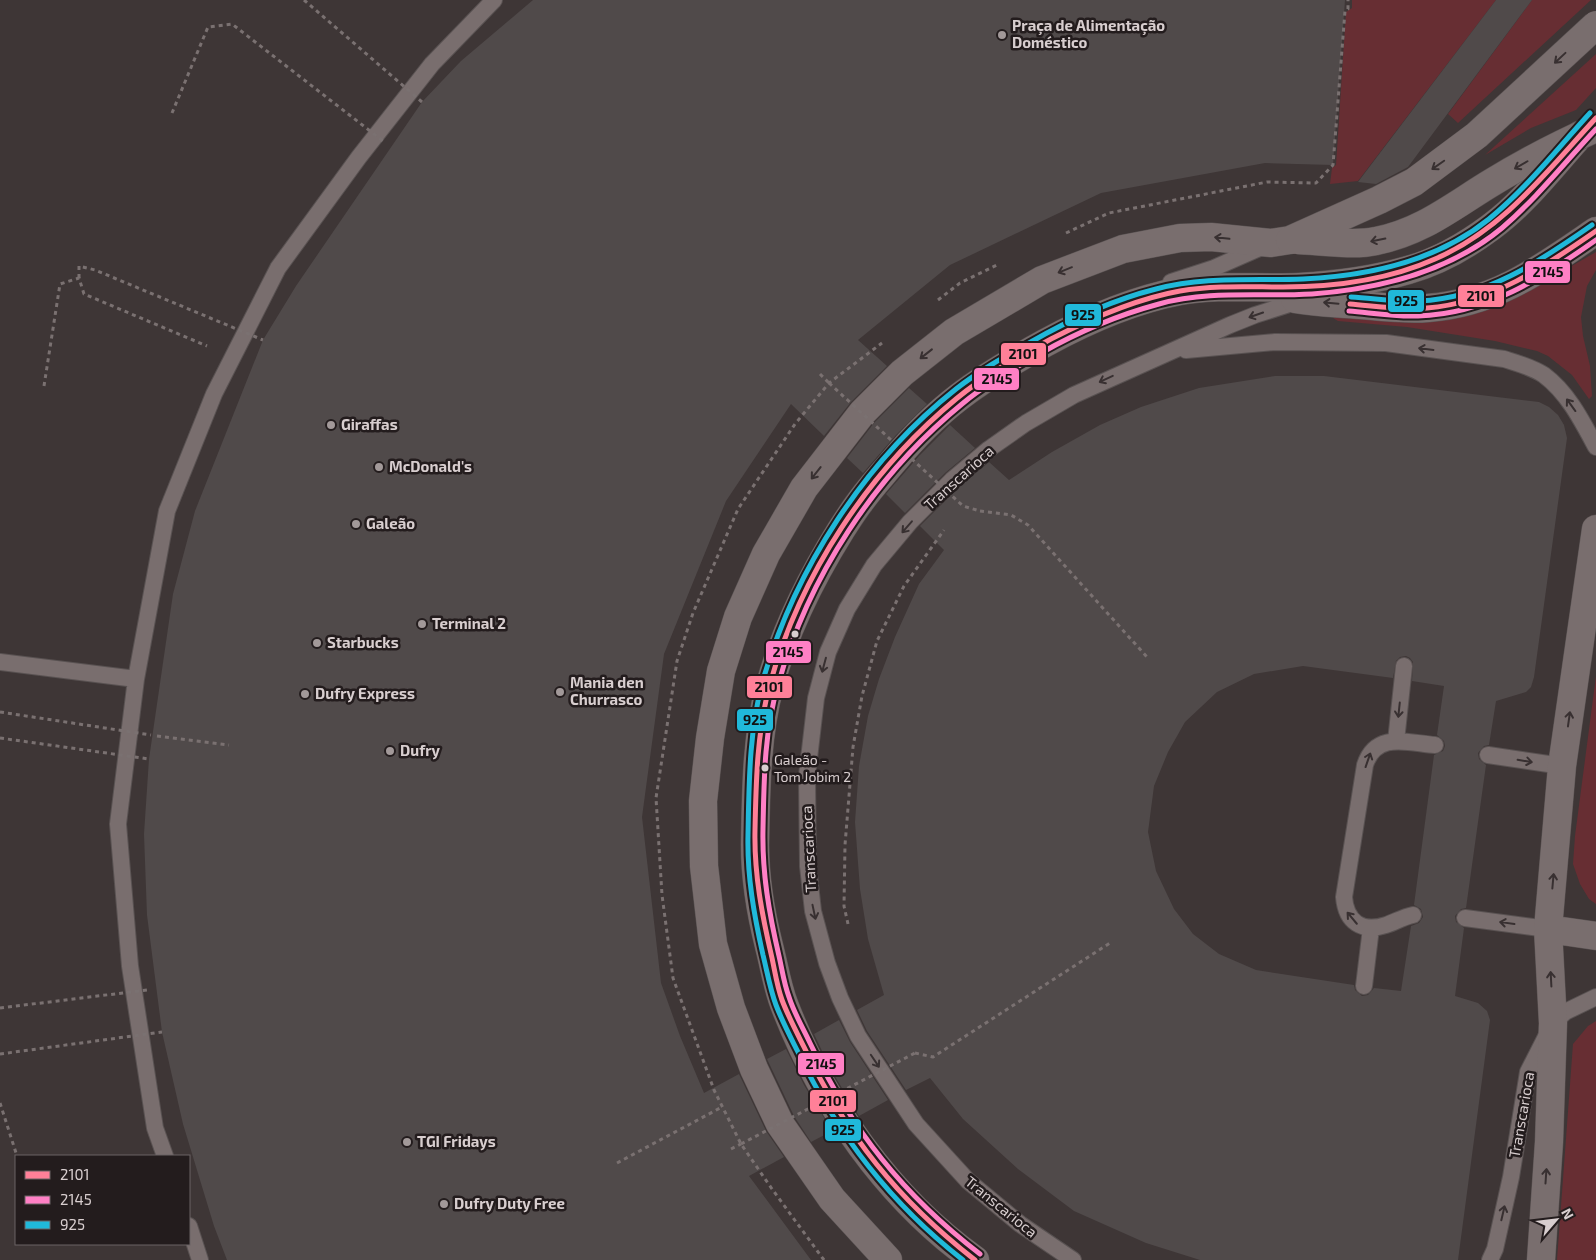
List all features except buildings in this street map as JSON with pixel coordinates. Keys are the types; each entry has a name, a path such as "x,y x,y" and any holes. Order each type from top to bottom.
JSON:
{"street":[{"path":"1280,242 1379,200 1420,177 1477,135 1596,25"},
{"path":"975,1260 957,1247 910,1204 873,1162 833,1104 809,1061 782,1001 763,923 755,861 759,746 769,688 784,640 827,553 857,505 912,440 957,398 1011,362 1072,328 1131,305 1179,291 1219,286 1298,287 1344,282 1410,270 1439,258 1493,226 1519,202 1596,118"},
{"path":"888,1260 832,1199 780,1124 750,1061 731,1008 713,944 704,866 703,801 710,738 721,671 738,617 766,554 804,488 862,413 902,373 954,332 1050,276 1123,249 1180,238 1211,237 1280,242 1374,242 1424,226 1492,182 1548,149 1596,128"},
{"path":"1242,287 1302,300 1408,308 1427,308 1457,304 1505,289 1546,265 1596,231"},
{"path":"1541,1260 1549,1142 1553,1023 1548,929 1562,766 1596,530"},
{"path":"1548,929 1596,936"}],"lane":[{"path":"165,1155 155,1128 130,966 118,824 136,679 167,511 214,394 278,268 358,157 432,64 494,0"},
{"path":"959,1260 940,1245 897,1203 864,1166 821,1103 800,1061 777,1002 755,925 747,861 747,802 751,746 763,689 776,644 796,595 824,542 855,494 895,444 931,409 971,377 1037,335 1076,314 1214,268 1280,242"},
{"name":"Transcarioca","path":"1071,1260 1020,1224 968,1182 916,1124 858,1036 840,998 827,963 814,911 808,866 807,776 816,698 828,652 847,609 874,565 910,522 989,449 1026,423 1074,395 1255,315 1302,300"},
{"path":"1172,352 1275,342 1386,343 1504,358 1543,374 1560,390 1580,416 1596,447"},
{"path":"0,662 136,679"},
{"path":"1396,741 1404,666"},
{"path":"1413,915 1386,925 1371,928 1358,925 1350,918 1345,908 1344,897 1368,755 1375,746 1385,742 1396,741 1436,745"},
{"path":"1488,755 1562,766"},
{"path":"1465,918 1548,929"},
{"path":"1364,986 1371,928"},
{"name":"Transcarioca","path":"1490,1260 1495,1249 1512,1177 1528,1072 1553,1023 1565,1012 1596,997"},
{"path":"190,1229 200,1260"}],"path":[{"path":"304,0 422,102"},
{"path":"172,113 208,27 232,24 383,141"},
{"path":"213,348 84,294 79,266 95,270 262,340"},
{"path":"44,386 60,284 80,278"},
{"path":"820,374 963,506 980,511 1011,515 1028,525 1147,657"},
{"path":"849,931 844,906 844,844 853,747 862,696 877,641 904,586 944,530"},
{"path":"0,712 229,745"},
{"path":"0,738 149,759"},
{"path":"731,1149 914,1053 933,1057 1110,943"},
{"path":"0,1008 147,990"},
{"path":"0,1054 162,1032"},
{"path":"0,1102 16,1155"},
{"path":"617,1163 722,1107"}],"shaded area":[{"path":"1352,0 1496,0 1358,181 1330,184 1332,168 1336,165 1346,12 1352,8"},
{"path":"1532,0 1591,0 1458,123 1448,114"},
{"path":"1596,54 1596,88 1576,110 1531,128 1485,155"},
{"path":"1596,252 1596,270 1587,286 1581,317 1590,366 1592,396 1589,399 1572,375 1548,356 1537,351 1495,341 1407,327 1338,321 1333,318 1476,309 1523,294"},
{"path":"1596,676 1596,904 1589,899 1580,884 1573,864"},
{"path":"1596,1021 1596,1260 1557,1260 1573,1044 1588,1026"}],"transit line":[{"name":"925","path":"963,1260 912,1215 889,1191 848,1139 830,1111 813,1082 778,1011 770,986 760,940 752,895 748,850 749,777 752,738 758,699 777,639 794,598 814,558 837,520 863,483 892,449 956,389 1010,354 1060,326 1091,312 1123,299 1156,289 1193,282 1328,277 1377,270 1424,256 1469,234 1503,207 1590,113"},
{"name":"2101","path":"975,1260 922,1214 876,1164 856,1137 820,1079 792,1024 780,995 776,979 757,878 755,830 758,756 762,720 770,684 783,643 799,604 819,565 867,492 924,427 978,382 1014,360 1082,324 1130,304 1163,294 1206,288 1303,287 1342,284 1399,272 1435,259 1460,247 1482,232 1523,198 1596,118"},
{"name":"2145","path":"980,1254 952,1232 903,1184 862,1132 826,1075 793,1009 783,977 769,909 765,877 763,829 767,739 773,703 791,645 826,567 873,496 930,432 981,390 1041,353 1084,331 1159,304 1216,295 1293,295 1337,292 1388,283 1436,267 1459,256 1502,228 1539,192 1596,129"},
{"name":"925","path":"1351,297 1419,301 1467,293 1511,276 1532,265 1592,225"},
{"name":"2101","path":"1350,304 1388,308 1427,308 1451,305 1474,299 1495,291 1537,270 1596,231"},
{"name":"2145","path":"1349,311 1418,316 1443,314 1467,309 1513,292 1555,268 1596,240"}],"place":[{"name":"Praça de Alimentação Doméstico","path":"1002,35"},
{"name":"Giraffas","path":"331,425"},
{"name":"McDonald's","path":"379,467"},
{"name":"Galeão","path":"356,524"},
{"name":"Terminal 2","path":"422,624"},
{"name":"Starbucks","path":"317,643"},
{"name":"Mania den Churrasco","path":"560,692"},
{"name":"Dufry Express","path":"305,694"},
{"name":"Dufry","path":"390,751"},
{"name":"Galeão - Tom Jobim 2","path":"765,768"},
{"name":"TGI Fridays","path":"407,1142"},
{"name":"Dufry Duty Free","path":"444,1204"}]}
